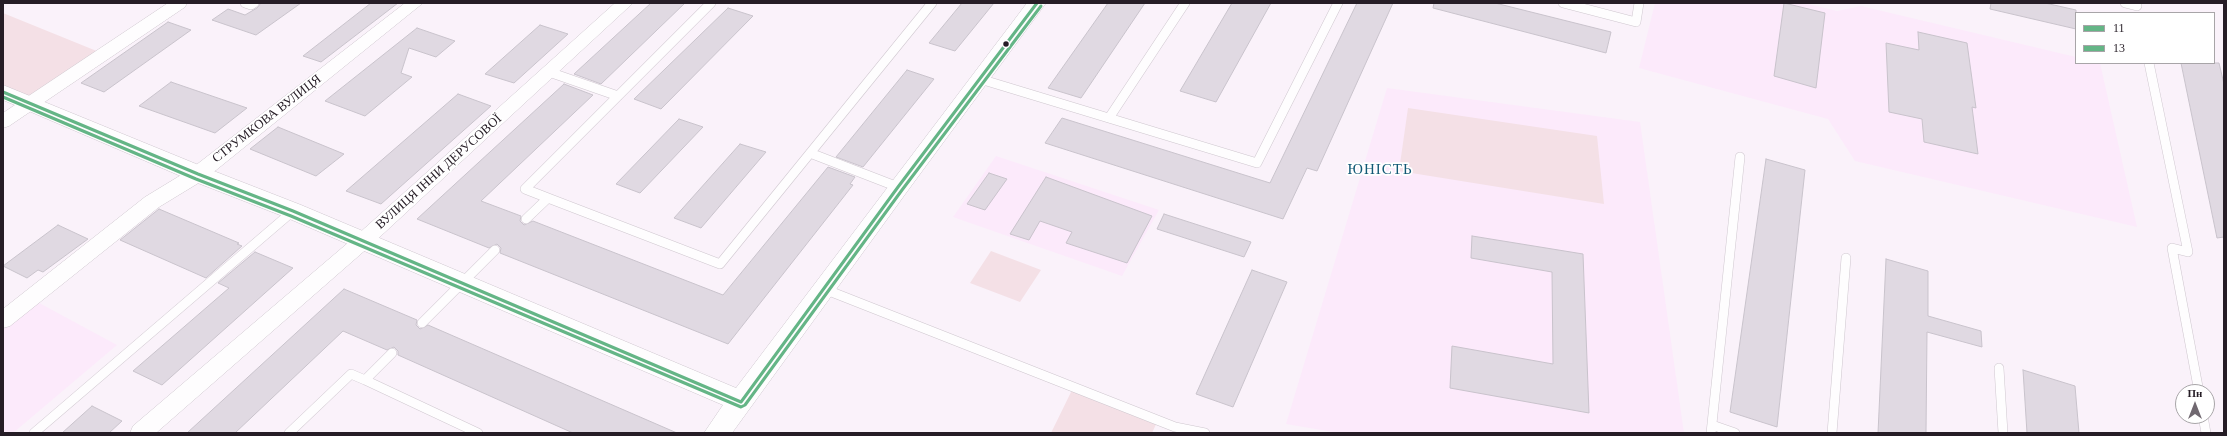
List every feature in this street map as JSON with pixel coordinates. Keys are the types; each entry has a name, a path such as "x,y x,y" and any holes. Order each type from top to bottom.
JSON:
{"street":[{"path":"3,122 180,3"},
{"name":"СТРУМКОВА ВУЛИЦЯ","path":"3,320 152,202 198,174 415,3"},
{"name":"ВУЛИЦЯ ІННИ ДЕРУСОВОЇ","path":"141,433 363,241 625,3"},
{"path":"717,433 898,187 1037,3"},
{"path":"3,92 198,174 293,211 741,402"}],"lane":[{"path":"244,3 251,5 254,3"},
{"path":"711,3 525,189 720,264 932,3"},
{"path":"1109,118 1185,3"},
{"path":"980,79 1257,163 1338,3"},
{"path":"1563,3 1636,22 1639,3"},
{"path":"2125,3 2138,7"},
{"path":"2149,64 2188,252 2172,248 2198,384"},
{"path":"549,72 618,96"},
{"path":"810,153 898,187"},
{"path":"1735,433 1712,429 1740,158"},
{"path":"526,219 548,198"},
{"path":"34,433 293,211"},
{"path":"422,323 495,250"},
{"path":"1832,433 1846,258"},
{"path":"824,289 1190,433"},
{"path":"364,380 392,352"},
{"path":"1999,368 2003,433"},
{"path":"289,433 352,374 478,433"},
{"path":"1175,427 1205,433"}],"shaded area":[{"path":"1655,3 1804,3 1837,11 1861,6 2075,57 2075,64 2100,64 2137,227 1855,161 1828,119 1639,68"},
{"path":"3,13 104,54 31,104 3,92"},
{"path":"1387,88 1640,122 1684,433 1339,433 1286,424"},
{"path":"1408,108 1597,136 1604,204 1399,171"},
{"path":"996,156 1159,210 1122,276 953,217"},
{"path":"991,251 1041,270 1020,302 970,283"},
{"path":"30,298 117,345 13,433 3,433 3,320"},
{"path":"1073,388 1158,420 1152,433 1051,433"}],"building":[{"path":"261,3 301,3 256,35 212,20 228,9 245,15 257,8"},
{"path":"371,3 398,3 321,62 303,56"},
{"path":"651,3 685,3 601,84 574,74"},
{"path":"962,3 994,3 955,51 929,43"},
{"path":"1108,3 1145,3 1081,98 1048,88"},
{"path":"1232,3 1271,3 1216,102 1180,91"},
{"path":"1357,3 1393,3 1317,171 1307,168 1283,219 1045,143 1062,118 1270,183"},
{"path":"1434,3 1495,3 1611,32 1606,53 1433,8"},
{"path":"1784,3 1825,13 1816,88 1774,76"},
{"path":"1991,3 2045,3 2076,10 2075,29 1990,9"},
{"path":"728,8 753,16 661,109 634,99"},
{"path":"168,22 191,30 104,92 81,83"},
{"path":"540,25 568,34 514,83 485,74"},
{"path":"417,28 455,41 436,57 409,48 401,73 412,77 365,116 325,101"},
{"path":"1918,32 1967,43 1976,108 1972,107 1978,154 1924,142 1922,119 1889,112 1886,43 1919,50"},
{"path":"2219,63 2224,84 2224,237 2217,238 2181,64"},
{"path":"907,70 934,79 863,167 836,157"},
{"path":"171,82 247,108 215,133 139,106"},
{"path":"564,84 593,95 481,201 521,216 520,221 524,225 533,221 723,295 828,167 855,177 850,184 853,185 728,344 500,253 501,248 497,244 489,248 417,219"},
{"path":"458,94 491,106 381,204 346,191"},
{"path":"679,119 703,127 640,193 616,184"},
{"path":"278,127 344,154 316,176 250,149"},
{"path":"740,144 766,152 701,228 674,218"},
{"path":"1766,159 1805,170 1777,427 1730,412"},
{"path":"989,173 1007,179 985,210 967,204"},
{"path":"1046,177 1152,216 1127,263 1066,243 1072,232 1040,221 1029,240 1010,234"},
{"path":"159,209 239,243 237,244 242,246 206,278 120,240"},
{"path":"1164,214 1251,242 1244,257 1157,229"},
{"path":"58,225 88,239 43,272 38,270 27,278 3,266"},
{"path":"1472,236 1583,254 1589,413 1450,388 1452,346 1553,364 1552,272 1471,258"},
{"path":"255,252 293,268 162,385 133,371 229,288 218,283"},
{"path":"1886,259 1928,271 1928,316 1981,331 1982,347 1927,332 1926,433 1878,433"},
{"path":"1252,270 1287,282 1233,407 1196,394"},
{"path":"344,289 417,320 416,325 420,329 428,325 677,433 573,433 398,355 398,351 394,347 387,350 343,331 235,433 187,433"},
{"path":"2023,370 2075,386 2079,433 2027,433"},
{"path":"92,406 122,421 109,433 62,433"}],"transit line":[{"name":"11","path":"741,402 898,187 1037,3"},
{"name":"13","path":"3,97 196,179 291,216 741,407 745,405 902,190 1041,6"},
{"name":"11","path":"3,92 198,174 293,211 741,402"}],"district":[{"name":"ЮНІСТЬ","path":"1380,170"}]}
